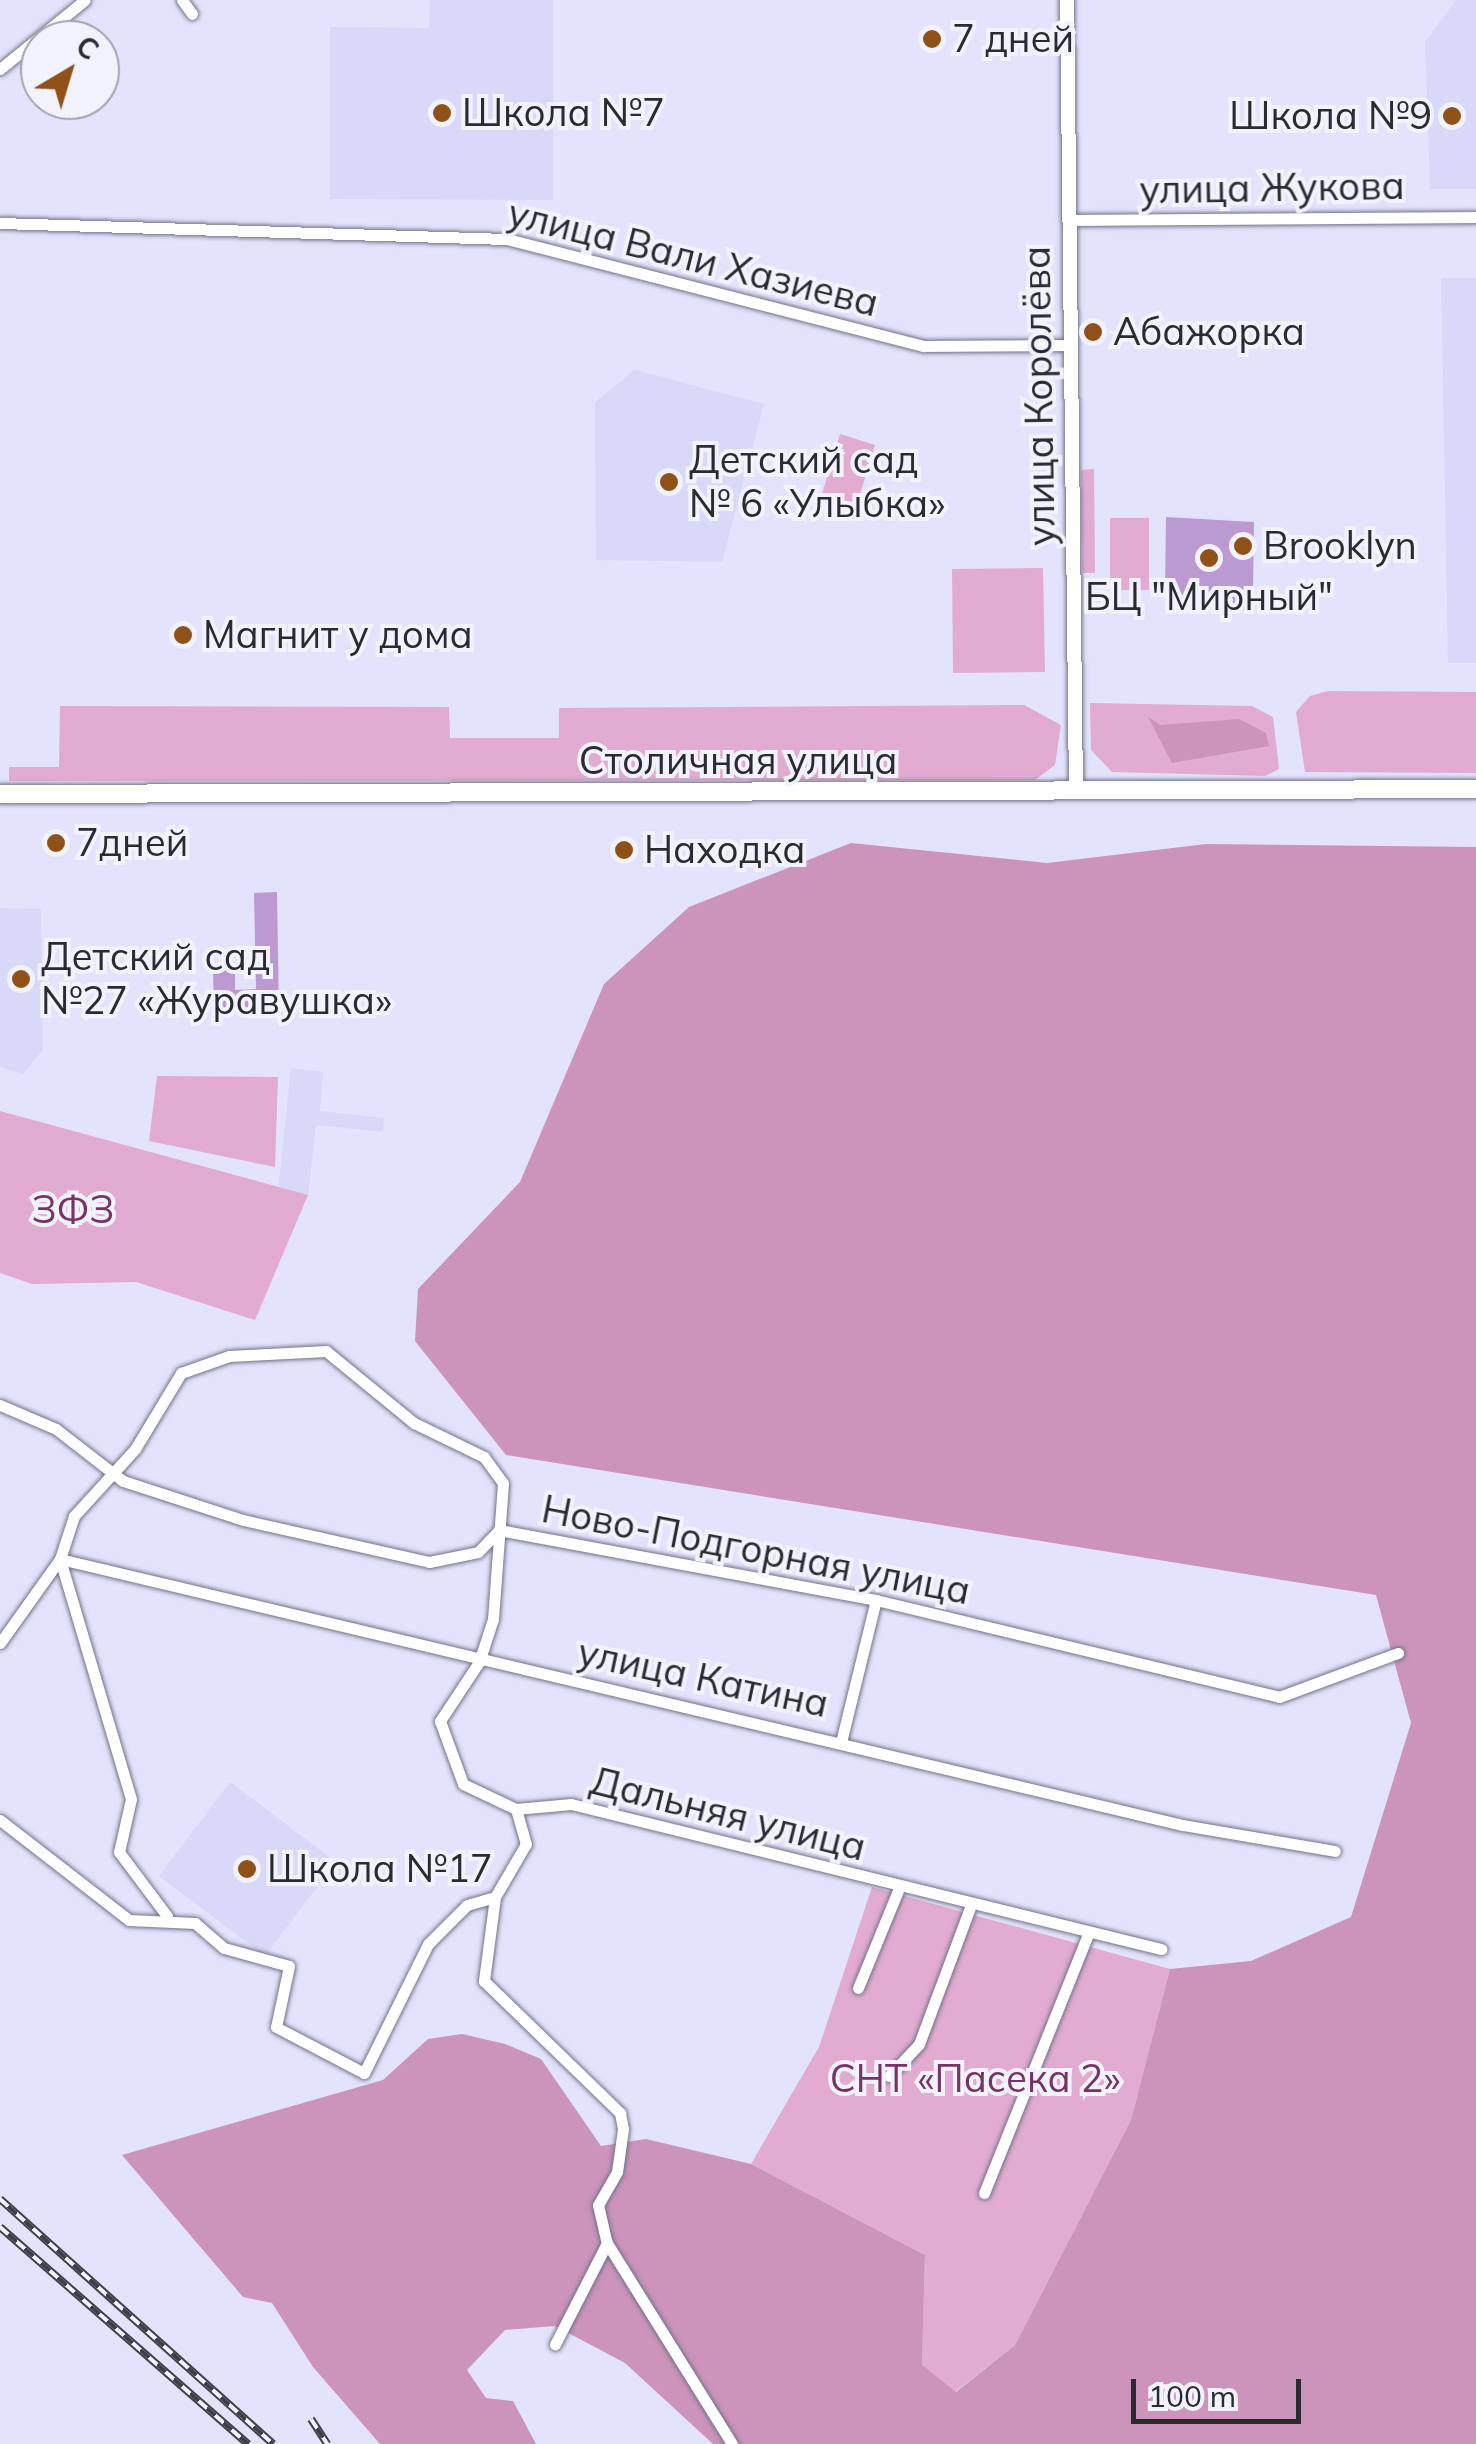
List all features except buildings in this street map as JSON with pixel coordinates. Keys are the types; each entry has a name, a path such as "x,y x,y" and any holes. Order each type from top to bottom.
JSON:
{"main road":[{"name":"Столичная улица","path":"0,794 1476,789"}],"street":[{"path":"0,69 85,0"},
{"path":"182,0 192,14"},
{"name":"улица Королёва","path":"1067,0 1076,792"},
{"name":"улица Жукова","path":"1069,220 1476,216"},
{"name":"улица Вали Хазиева","path":"0,223 507,239 923,346 1071,345"},
{"path":"0,1643 60,1559 74,1516 112,1471 181,1372 229,1356 326,1351 414,1423 484,1457 503,1484 492,1619 479,1662 440,1721 462,1784 516,1809 526,1844 494,1896 484,1981 620,2113 617,2172 598,2205 607,2244 732,2444"},
{"name":"Ново-Подгорная улица","path":"0,1405 56,1429 112,1471 243,1520 429,1562 478,1552 500,1530 876,1600 1279,1697 1398,1653"},
{"path":"60,1559 130,1800 119,1852 167,1916"},
{"name":"улица Катина","path":"60,1559 479,1662 842,1738 1183,1824 1335,1851"},
{"path":"842,1738 876,1600"},
{"name":"Дальняя улица","path":"516,1809 571,1804 899,1888 1160,1949"},
{"path":"0,1820 129,1920 167,1916 195,1923 224,1948 289,1966 276,2027 364,2073 428,1944 466,1905 494,1896"},
{"path":"858,1988 899,1888"},
{"path":"889,2076 920,2044 971,1905"},
{"path":"984,2194 1088,1932"},
{"path":"555,2344 607,2244"}],"shaded area":[{"name":"Школа №7","path":"430,0 553,0 553,200 330,199 330,27 429,28"},
{"name":"Школа №9","path":"1456,0 1476,0 1476,189 1430,189 1425,42"},
{"path":"1441,278 1476,278 1476,663 1448,663"},
{"name":"Детский сад № 6 «Улыбка»","path":"635,370 764,404 722,562 596,560 595,402"},
{"path":"1148,717 1160,725 1239,719 1266,733 1269,746 1172,763"},
{"path":"851,843 1047,863 1206,844 1476,847 1476,2444 713,2444 625,2363 555,2326 505,2330 467,2370 486,2398 513,2401 536,2444 380,2444 313,2367 272,2303 243,2297 122,2155 383,2080 428,2039 462,2034 505,2044 541,2059 601,2146 646,2139 751,2164 925,2255 922,2365 956,2392 1015,2345 1131,2120 1170,1969 1251,1961 1351,1917 1411,1723 1376,1595 506,1455 415,1341 418,1289 520,1182 604,984 689,907"},
{"name":"Детский сад №27 «Журавушка»","path":"0,908 41,909 43,1050 23,1074 0,1067"},
{"path":"291,1068 323,1072 320,1111 384,1118 383,1132 316,1125 308,1195 278,1191"},
{"name":"Школа №17","path":"230,1782 336,1862 265,1956 159,1876"}],"green space":[{"path":"840,434 875,445 855,511 820,501"},
{"path":"1094,469 1095,573 1082,573 1081,470"},
{"path":"1110,518 1149,518 1149,590 1110,590"},
{"path":"1043,568 1045,672 953,673 952,569"},
{"path":"1328,691 1476,692 1476,773 1305,772 1296,712 1310,696"},
{"path":"1090,703 1252,706 1273,717 1279,769 1265,776 1112,772 1091,750"},
{"path":"1024,705 1061,725 1055,765 1035,780 9,781 9,767 59,767 60,706 449,707 450,738 559,738 559,708"},
{"path":"157,1076 278,1077 275,1167 149,1141"},
{"name":"ЗФЗ","path":"0,1111 308,1195 255,1320 136,1282 32,1284 0,1273"},
{"name":"СНТ «Пасека 2»","path":"872,1887 1170,1969 1131,2120 1015,2345 955,2392 922,2366 925,2255 751,2164 819,2047"}],"railway":[{"path":"0,2199 273,2444"},
{"path":"0,2227 248,2444"},
{"path":"311,2419 327,2444"}],"place":[{"name":"7 дней","path":"932,39"},
{"name":"Школа №7","path":"442,113"},
{"name":"Школа №9","path":"1452,116"},
{"name":"Абажорка","path":"1093,332"},
{"name":"Детский сад № 6 «Улыбка»","path":"669,482"},
{"name":"Brooklyn","path":"1243,546"},
{"name":"БЦ \"Мирный\"","path":"1209,558"},
{"name":"Магнит у дома","path":"183,635"},
{"name":"7дней","path":"56,843"},
{"name":"Находка","path":"624,850"},
{"name":"Детский сад №27 «Журавушка»","path":"21,979"},
{"name":"Школа №17","path":"247,1869"}]}
